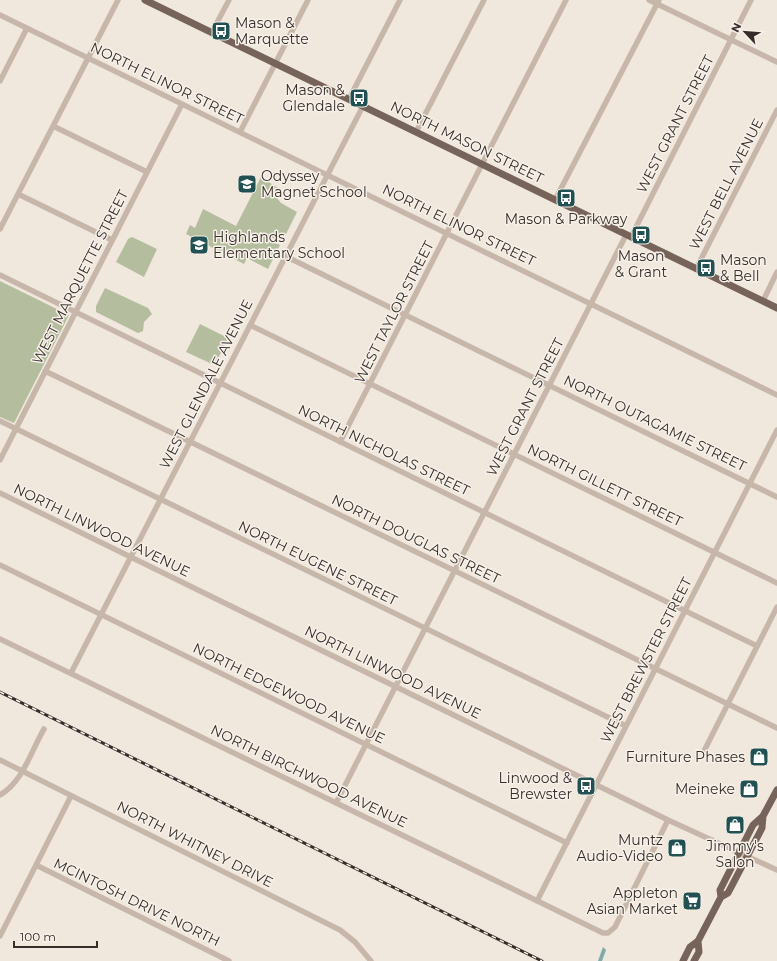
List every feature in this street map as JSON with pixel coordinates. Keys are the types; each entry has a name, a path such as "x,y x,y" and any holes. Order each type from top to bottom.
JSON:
{"main road":[{"name":"NORTH MASON STREET","path":"145,0 777,308"},
{"path":"721,897 720,890 753,825 763,816 777,790"},
{"path":"685,960 690,947 698,941 721,897 728,893 747,858 762,828 763,816"},
{"path":"694,961 699,952 698,941"}],"street":[{"path":"0,229 118,0"},
{"path":"212,32 229,0"},
{"path":"240,132 308,0"},
{"path":"349,99 400,0"},
{"path":"416,132 484,0"},
{"name":"WEST TAYLOR STREET","path":"340,442 566,0"},
{"path":"649,0 658,2 777,62"},
{"name":"WEST GRANT STREET","path":"336,803 549,385 751,0"},
{"path":"555,200 658,2"},
{"name":"NORTH ELINOR STREET","path":"0,15 777,395"},
{"path":"0,81 27,28"},
{"name":"WEST MARQUETTE STREET","path":"0,460 182,104"},
{"name":"WEST GLENDALE AVENUE","path":"71,673 363,106"},
{"name":"WEST BELL AVENUE","path":"696,269 777,110"},
{"path":"53,126 147,172"},
{"path":"18,194 112,240"},
{"name":"NORTH OUTAGAMIE STREET","path":"285,256 777,497"},
{"path":"763,301 777,272"},
{"name":"NORTH NICHOLAS STREET","path":"0,275 758,646"},
{"name":"NORTH GILLETT STREET","path":"250,325 777,582"},
{"name":"NORTH DOUGLAS STREET","path":"45,371 727,705 777,728"},
{"name":"NORTH EUGENE STREET","path":"0,421 424,629 626,726"},
{"name":"WEST BREWSTER STREET","path":"537,901 777,430"},
{"name":"NORTH LINWOOD AVENUE","path":"0,493 738,854 777,870"},
{"name":"NORTH EDGEWOOD AVENUE","path":"0,565 567,843"},
{"path":"704,751 777,607"},
{"name":"NORTH BIRCHWOOD AVENUE","path":"0,639 603,933 608,933 614,927 668,820"},
{"path":"0,795 13,785 44,729"},
{"name":"NORTH WHITNEY DRIVE","path":"0,760 340,930 355,942 371,961"},
{"path":"0,936 71,796"},
{"name":"MCINTOSH DRIVE NORTH","path":"36,865 229,961"}],"green space":[{"path":"261,177 281,190 277,198 281,203 297,212 282,242 260,232 259,234 280,245 268,269 247,258 244,264 186,234 190,225 195,228 203,209 236,226"},
{"path":"132,237 157,249 144,277 116,262 128,239"},
{"path":"0,281 69,315 14,423 0,417"},
{"path":"105,288 148,308 152,314 144,322 143,331 138,333 96,312 96,306"},
{"path":"200,324 228,338 217,361 212,364 186,352"}],"water":[{"path":"603,947 606,950 602,961 598,961"}],"railway":[{"path":"0,692 542,961"}],"place":[{"name":"Mason & Marquette","path":"221,31"},
{"name":"Mason & Glendale","path":"359,98"},
{"name":"Odyssey Magnet School","path":"247,184"},
{"name":"Mason & Parkway","path":"566,198"},
{"name":"Mason & Grant","path":"641,235"},
{"name":"Highlands Elementary School","path":"199,245"},
{"name":"Mason & Bell","path":"706,268"},
{"name":"Furniture Phases","path":"759,757"},
{"name":"Linwood & Brewster","path":"586,786"},
{"name":"Meineke","path":"749,789"},
{"name":"Jimmy's Salon","path":"735,825"},
{"name":"Muntz Audio-Video","path":"677,848"},
{"name":"Appleton Asian Market","path":"692,901"}]}
